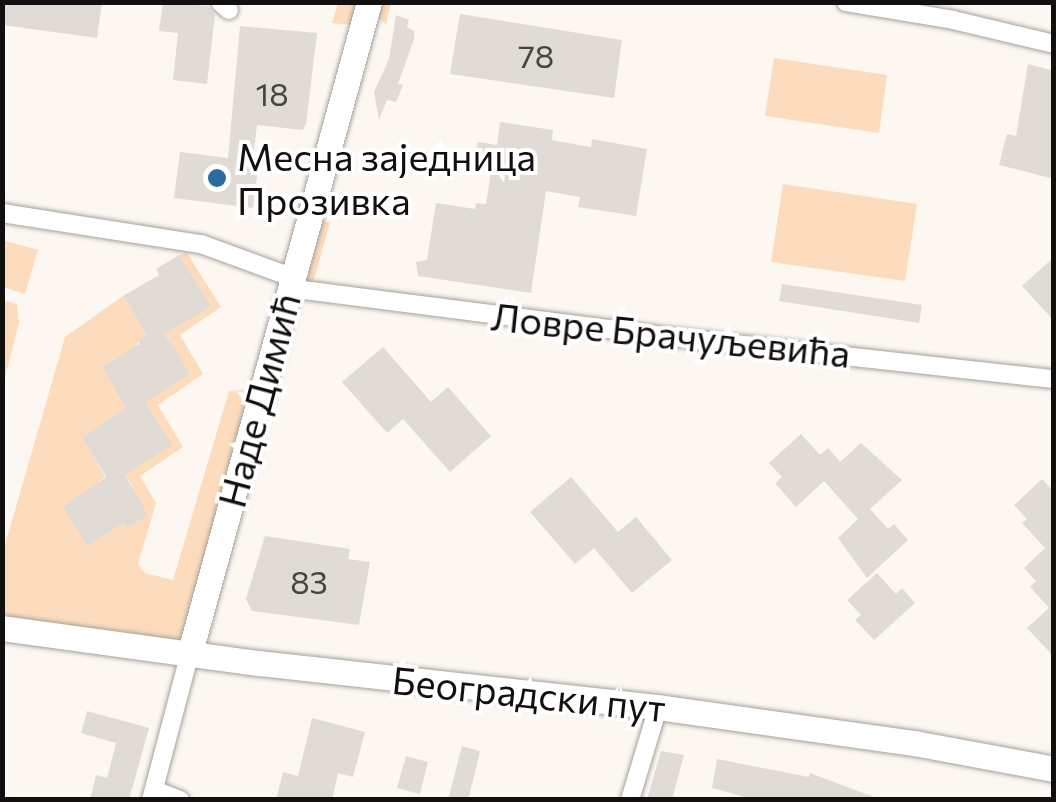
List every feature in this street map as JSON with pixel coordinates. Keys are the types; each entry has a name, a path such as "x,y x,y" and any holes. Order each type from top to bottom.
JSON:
{"main road":[{"name":"Наде Димић","path":"190,652 369,2"},
{"name":"Београдски пут","path":"2,628 658,707 914,743 1054,769"}],"street":[{"path":"846,2 953,20 1054,44"},
{"name":"Ловре Брачуљевића","path":"2,213 94,224 200,244 290,282 654,335 1054,378"},
{"name":"Наде Димић","path":"153,794 190,652"},
{"path":"630,800 658,707"},
{"path":"153,794 180,800"}],"shaded area":[{"path":"338,3 391,3 386,24 367,10 362,26 332,23"},
{"path":"774,58 887,75 879,133 765,116"},
{"path":"783,184 917,204 905,281 771,262"},
{"path":"307,220 330,222 311,291 288,288"},
{"path":"2,240 38,250 25,294 3,287"},
{"path":"187,253 221,307 180,335 203,374 158,405 183,447 140,476 156,503 138,564 145,573 173,580 229,391 262,388 190,652 3,628 3,552 65,337 123,296 147,335 138,340 126,407 83,438 105,477 99,481 87,545 124,523 127,528 128,491 133,487 122,470 142,397 172,345 162,328 210,306 179,255"},
{"path":"3,300 17,304 19,323 3,385"}],"building":[{"path":"2,2 102,2 97,38 2,25"},
{"path":"163,2 208,6 215,15 207,84 173,80 178,33 159,31"},
{"path":"460,14 622,40 614,98 450,74"},
{"path":"396,15 409,20 407,27 414,31 414,39 398,84 403,85 396,102 387,100 379,120 374,92 389,59"},
{"path":"240,26 317,33 306,124 303,130 257,125 253,158 259,159 253,208 174,198 180,152 228,158"},
{"path":"1028,64 1054,71 1054,179 999,165 1007,134 1016,136"},
{"path":"500,122 553,130 552,140 591,147 592,139 647,149 636,216 578,207 580,197 546,191 531,293 418,276 416,262 427,260 436,203 475,209 476,203 486,204 492,166 474,163 478,142 497,145"},
{"path":"179,255 211,306 165,334 190,374 145,402 172,445 125,475 148,515 127,528 124,523 87,546 63,507 106,477 82,438 126,407 102,367 140,344 137,340 147,335 123,296 159,275 156,269"},
{"path":"1054,257 1054,321 1022,286"},
{"path":"782,284 922,305 919,323 779,301"},
{"path":"383,347 431,402 448,387 491,436 450,472 403,419 387,433 342,382"},
{"path":"801,434 820,455 828,448 840,462 861,443 902,480 870,509 888,529 894,524 908,540 867,578 838,538 858,519 824,481 796,507 775,483 782,477 769,463"},
{"path":"571,477 618,532 636,517 672,560 632,593 594,548 575,564 530,512"},
{"path":"1042,479 1054,492 1054,657 1027,628 1049,608 1030,587 1036,581 1024,568 1045,548 1022,523 1027,519 1014,505"},
{"path":"265,536 350,549 348,559 370,562 359,625 252,611 246,599"},
{"path":"877,573 896,594 902,588 915,603 874,640 855,620 861,615 847,600"},
{"path":"87,711 149,728 129,800 90,800 96,775 107,778 116,743 81,733"},
{"path":"312,718 365,732 353,777 338,773 332,800 276,800 283,772 298,776"},
{"path":"462,746 480,751 468,800 448,800"},
{"path":"661,751 684,755 672,800 647,800"},
{"path":"406,756 428,762 420,794 397,788"},
{"path":"717,759 809,777 810,773 882,800 756,800 712,788"}],"place":[{"name":"Месна заједница Прозивка","path":"217,178"}]}
